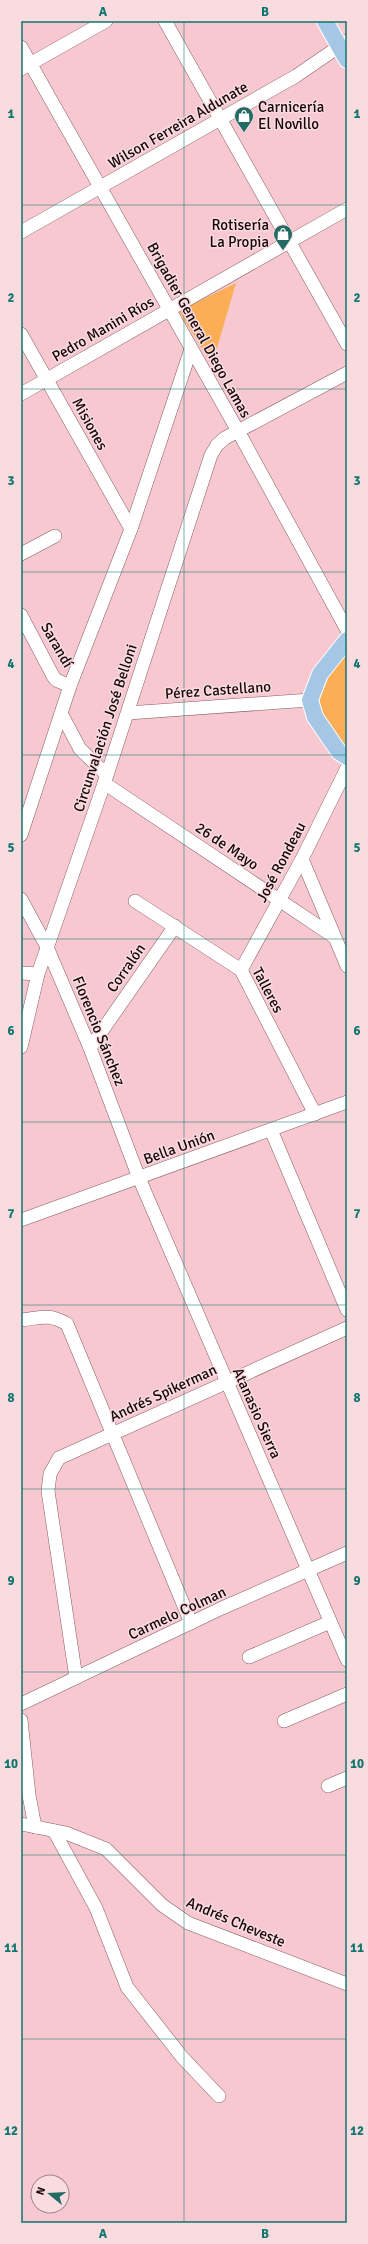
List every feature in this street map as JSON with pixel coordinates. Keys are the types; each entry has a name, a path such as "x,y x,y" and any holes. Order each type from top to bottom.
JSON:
{"main road":[{"path":"325,21 344,49"},
{"path":"347,640 320,674 310,700 315,717 339,752 347,757"}],"street":[{"path":"26,66 106,21"},
{"path":"165,21 347,344"},
{"name":"Brigadier General Diego Lamas","path":"21,47 26,66 100,188 169,309 347,630"},
{"name":"Wilson Ferreira Aldunate","path":"21,232 344,49"},
{"name":"Pedro Manini Ríos","path":"21,394 347,209"},
{"name":"Misiones","path":"21,334 131,529"},
{"path":"21,835 62,715 70,686 131,529 191,349"},
{"name":"Circunvalación José Belloni","path":"21,1047 38,974 106,779 212,455 217,445 226,438 347,373"},
{"path":"21,554 55,536"},
{"name":"Sarandí","path":"21,615 53,676 56,680 70,686"},
{"name":"Pérez Castellano","path":"128,713 310,700"},
{"name":"26 de Mayo","path":"62,715 80,749 106,779 279,900 334,936"},
{"name":"José Rondeau","path":"241,970 302,859 347,768"},
{"path":"302,859 347,966"},
{"name":"Florencio Sánchez","path":"21,899 47,947 90,1048 139,1178"},
{"name":"Talleres","path":"135,901 241,970 315,1114"},
{"name":"Corralón","path":"90,1048 175,926"},
{"path":"21,973 38,974"},
{"name":"Bella Unión","path":"21,1220 347,1102"},
{"path":"271,1130 347,1310"},
{"name":"Atanasio Sierra","path":"139,1178 225,1382 347,1660"},
{"path":"21,1320 44,1316 58,1319 67,1324 191,1623"},
{"name":"Andrés Spikerman","path":"76,1678 48,1491 50,1474 59,1458 347,1328"},
{"name":"Carmelo Colman","path":"21,1704 191,1623 347,1552"},
{"path":"248,1657 330,1622"},
{"path":"284,1721 347,1694"},
{"path":"21,1720 29,1795 35,1827 21,1824"},
{"path":"328,1786 347,1778"},
{"name":"Andrés Cheveste","path":"35,1827 60,1832 106,1849 162,1905 188,1923 347,1984"},
{"path":"60,1832 96,1908 127,1986 182,2056 219,2096"}],"shaded area":[{"path":"236,283 212,365 179,311"},
{"path":"347,647 347,749 318,709 317,691"}],"place":[{"name":"Carnicería El Novillo","path":"244,133"},
{"name":"Rotisería La Propia","path":"283,251"}]}
